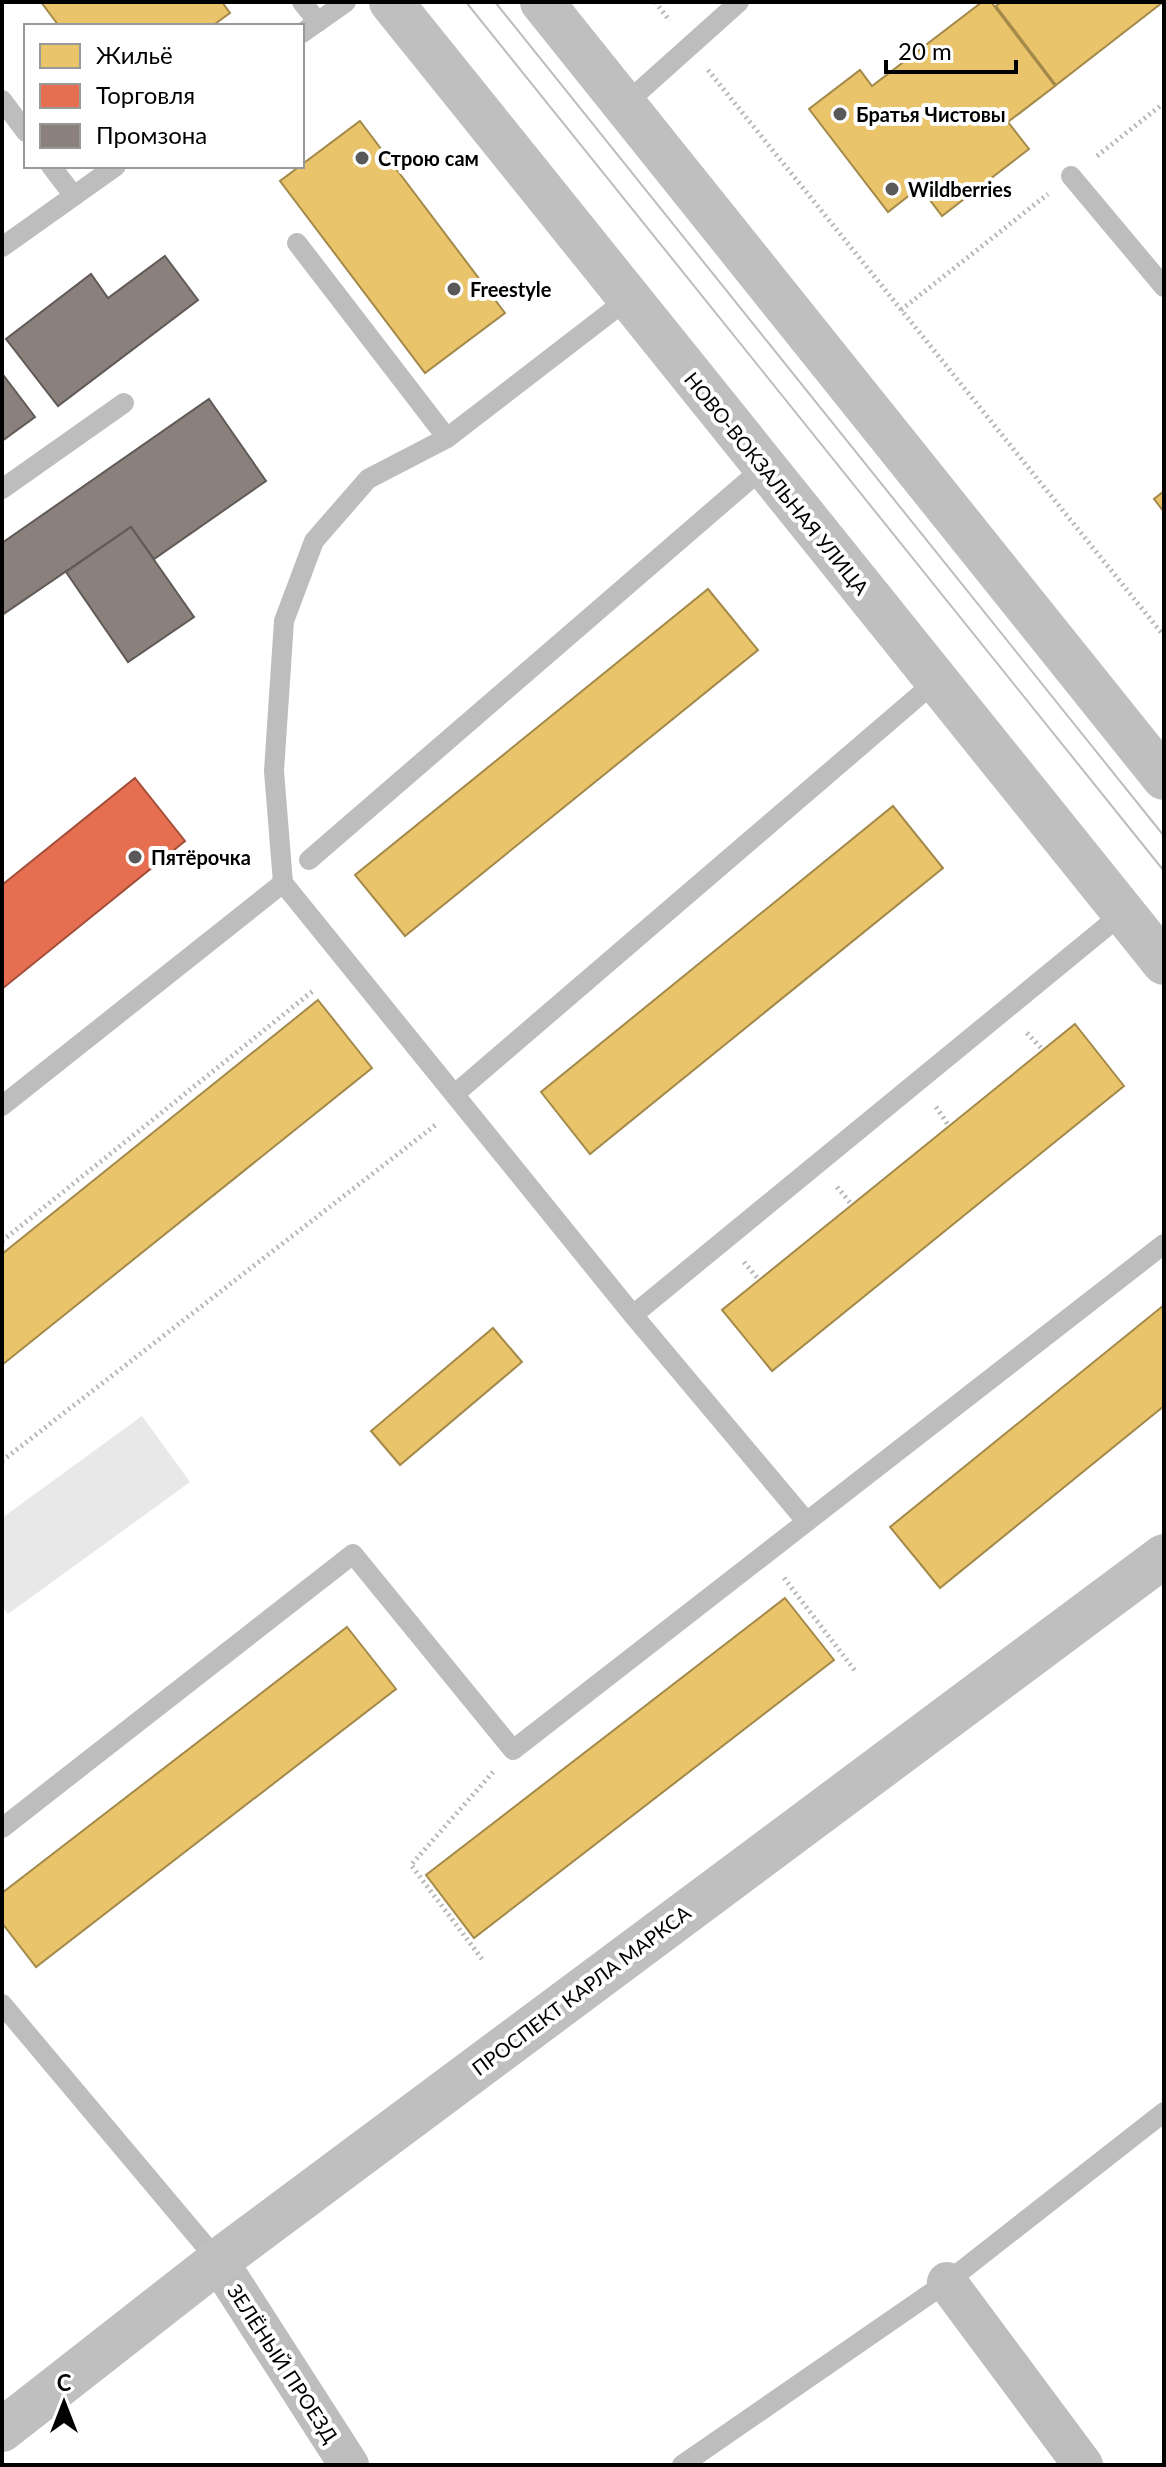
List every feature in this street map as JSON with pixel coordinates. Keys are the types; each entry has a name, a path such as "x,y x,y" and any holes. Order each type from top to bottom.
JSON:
{"main road":[{"name":"НОВО-ВОКЗАЛЬНАЯ УЛИЦА","path":"391,2 1164,963"},
{"path":"542,2 1164,778"},
{"name":"ПРОСПЕКТ КАРЛА МАРКСА","path":"2,2430 218,2261 1164,1556"}],"street":[{"name":"ЗЕЛЁНЫЙ ПРОЕЗД","path":"218,2261 349,2465"},
{"path":"947,2282 1083,2465"}],"lane":[{"path":"302,2 310,27 346,2"},
{"path":"624,105 739,2"},
{"path":"2,100 24,129"},
{"path":"53,168 74,196"},
{"path":"2,247 113,168"},
{"path":"1071,176 1164,287"},
{"path":"297,243 447,438"},
{"path":"629,298 447,438 368,479 314,541 284,621 274,771 283,883 633,1315 806,1521"},
{"path":"2,489 124,403"},
{"path":"309,860 764,467"},
{"path":"456,1093 936,681"},
{"path":"2,1106 283,883"},
{"path":"633,1315 1123,913"},
{"path":"2,1828 353,1554 513,1750 1164,1244"},
{"path":"2,2004 218,2261"},
{"path":"682,2465 947,2282 1164,2112"}],"path":[{"path":"655,2 1164,636"},
{"path":"901,310 1164,103"},
{"path":"2,1241 314,990"},
{"path":"2,1461 431,1129"},
{"path":"765,1554 856,1672"},
{"path":"482,1959 411,1865 513,1750"}],"shaded area":[{"path":"142,1416 190,1482 8,1614 2,1606 2,1518"}],"building: Жильё":[{"path":"41,2 222,2 230,13 215,24 58,24"},
{"path":"982,2 991,2 1055,86 1008,122 1029,149 942,216 920,187 888,212 809,109 860,70 872,86"},
{"path":"1001,2 1163,2 1056,85 996,6"},
{"path":"360,121 505,313 425,373 280,181 297,168 304,168 304,163"},
{"path":"1164,491 1164,512 1154,499"},
{"path":"708,589 758,650 405,936 355,875"},
{"path":"893,806 943,868 590,1154 541,1092"},
{"path":"318,1000 372,1068 2,1365 2,1254"},
{"path":"1075,1024 1124,1086 772,1371 722,1310"},
{"path":"1164,1305 1164,1406 940,1588 890,1527"},
{"path":"493,1328 522,1362 400,1465 371,1431"},
{"path":"785,1598 834,1660 474,1938 426,1875"},
{"path":"347,1627 396,1689 36,1967 2,1923 2,1893"}],"building: Торговля":[{"path":"135,778 185,841 2,989 2,885"}],"building: Промзона":[{"path":"165,256 198,300 58,406 6,339 91,274 108,298"},
{"path":"2,377 35,417 2,441"},
{"path":"209,399 266,481 154,559 131,527 2,615 2,543"},
{"path":"131,527 194,617 128,662 66,572"}],"tram line":[{"path":"466,2 1164,871"},
{"path":"495,2 1164,836"}],"place":[{"name":"Братья Чистовы","path":"840,114"},
{"name":"Строю сам","path":"362,158"},
{"name":"Wildberries","path":"892,189"},
{"name":"Freestyle","path":"454,289"},
{"name":"Пятёрочка","path":"135,857"}]}
